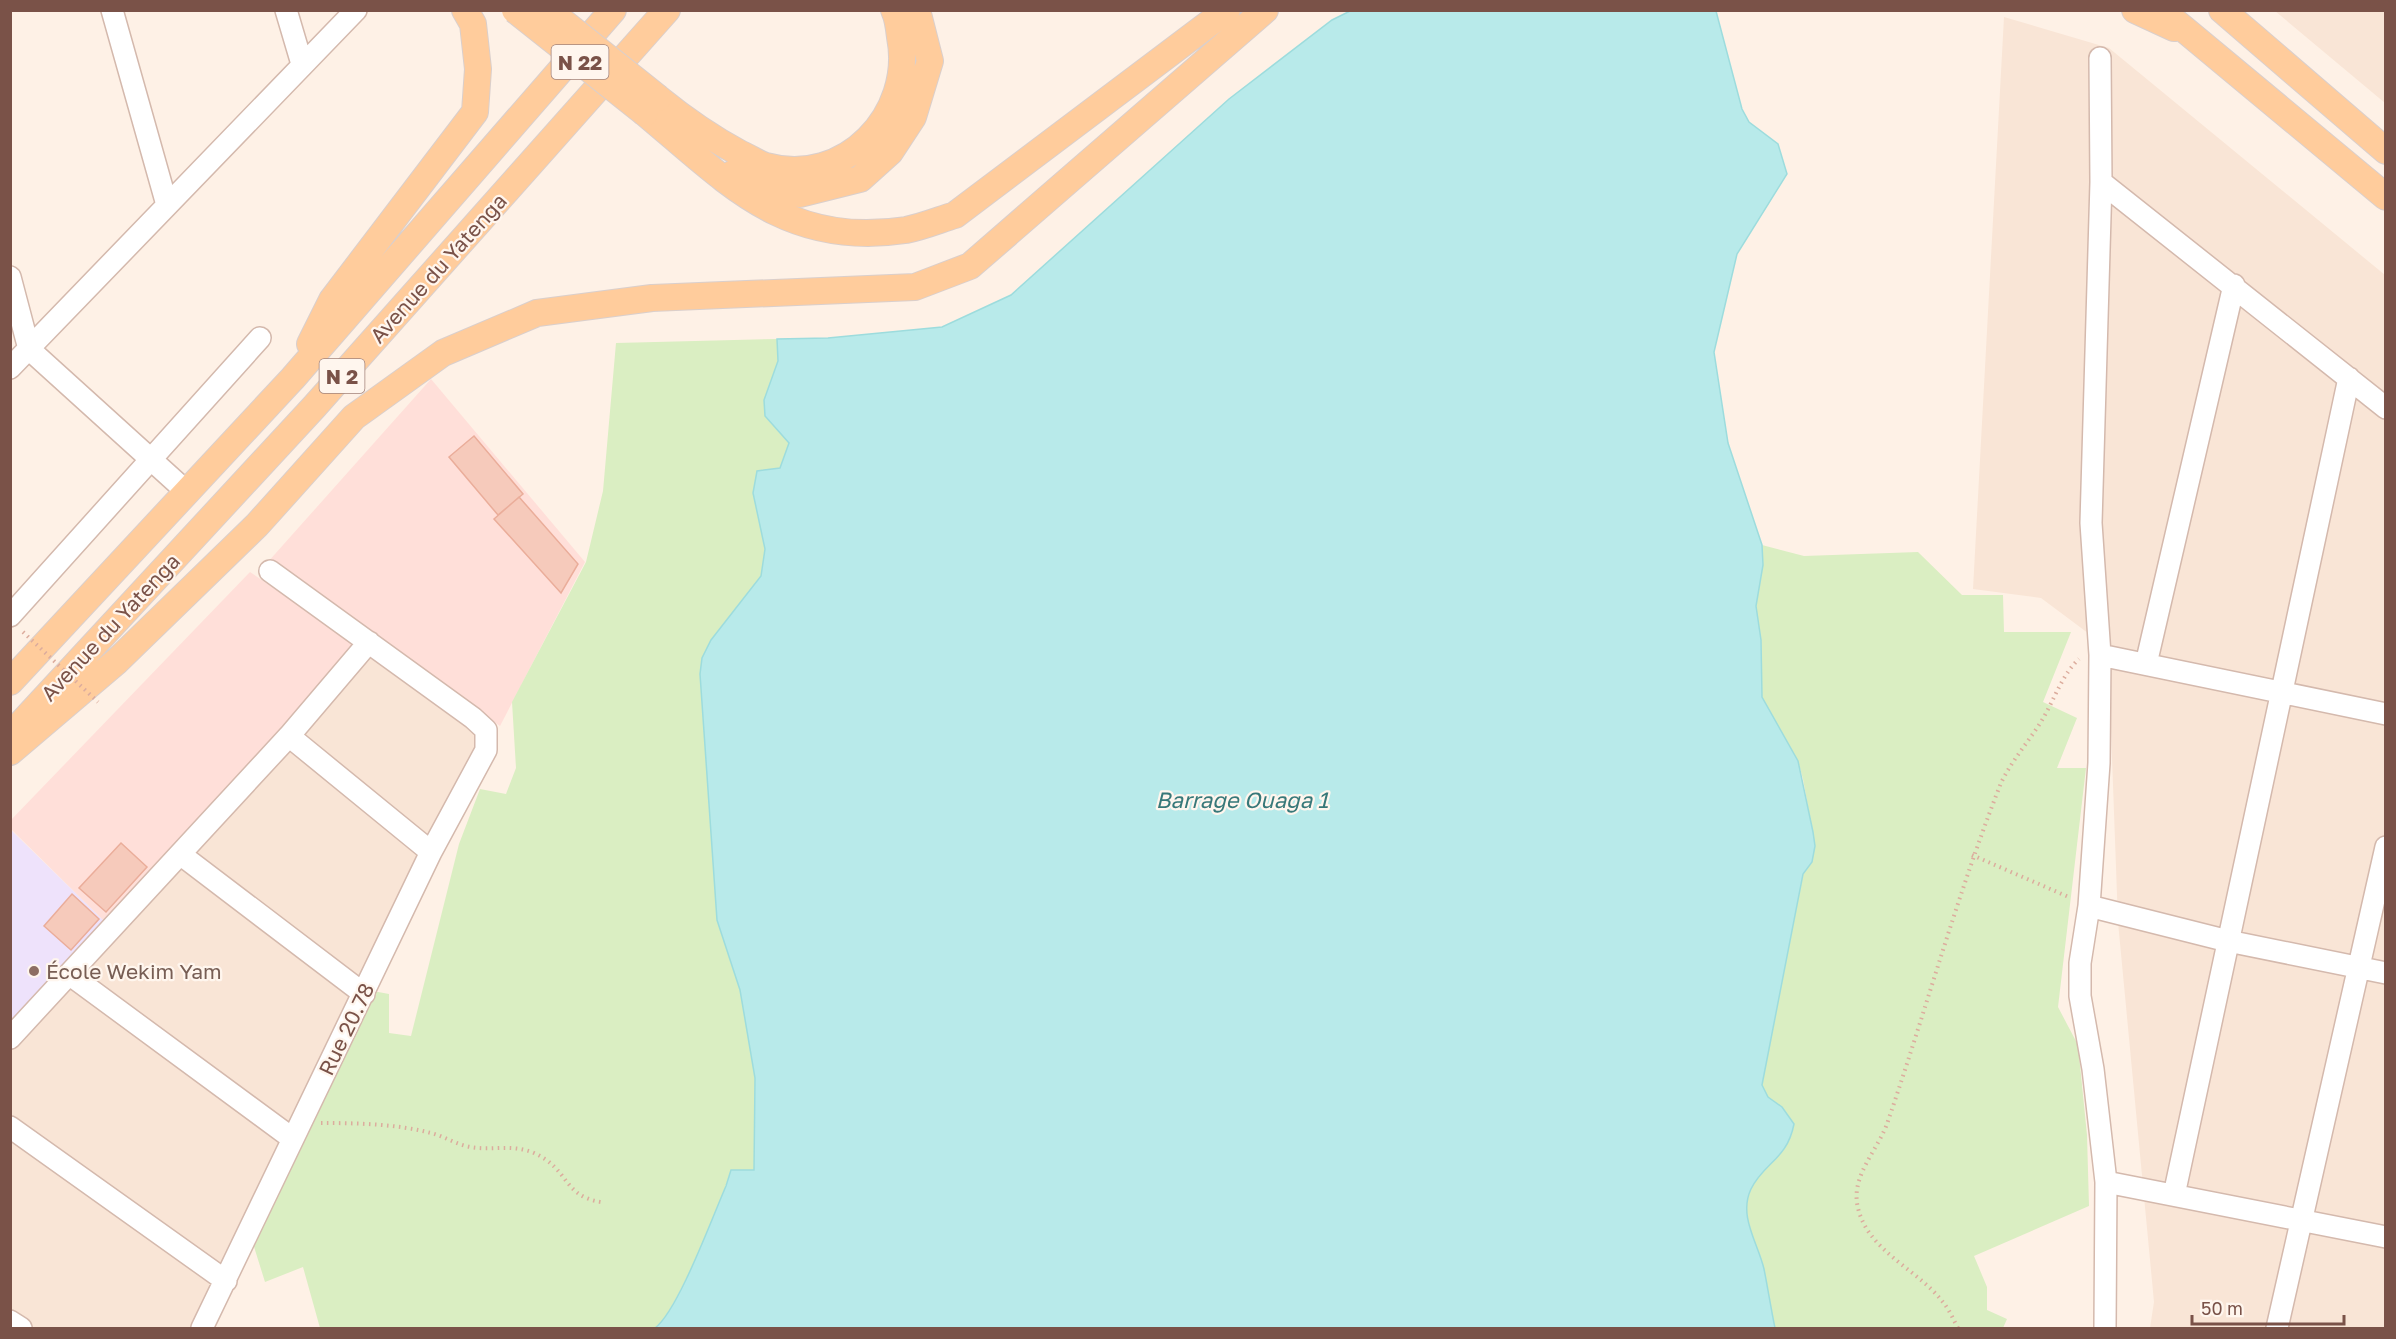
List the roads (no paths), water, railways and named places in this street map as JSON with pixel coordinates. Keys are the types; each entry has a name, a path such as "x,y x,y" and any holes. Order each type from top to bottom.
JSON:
{"main road":[{"path":"293,378 332,300 475,112 478,69 472,24 465,10"},
{"name":"N 22","path":"515,10 652,106"},
{"name":"N 22","path":"548,10 652,106"},
{"name":"Avenue du Yatenga","path":"10,682 293,378 613,10"},
{"name":"Avenue du Yatenga","path":"10,735 314,407 667,10"},
{"path":"636,45 677,10"},
{"path":"652,106 766,166 808,170 853,154 876,132 894,100 905,58 894,10"},
{"path":"702,160 759,186 800,194 860,179 890,152 913,117 930,62 917,10"},
{"path":"652,106 702,160 754,202 788,219 840,233 907,230 955,215 1227,10"},
{"path":"10,752 117,661 257,525 354,417 443,353 537,314 652,298 915,287 970,266 1265,10"},
{"path":"2135,10 2188,34"},
{"path":"2161,10 2385,198"},
{"path":"2222,10 2385,151"}],"street":[{"path":"112,10 167,205"},
{"path":"286,10 302,64"},
{"path":"10,368 356,10"},
{"path":"2100,58 2101,182 2091,523 2100,655 2099,763 2089,906 2080,963 2080,996 2093,1069 2106,1182 2105,1329"},
{"path":"2101,182 2234,285 2385,408"},
{"path":"10,277 29,349 188,493"},
{"path":"2146,664 2234,285"},
{"path":"17,624 151,460 260,338"},
{"path":"2174,1195 2349,378"},
{"path":"10,1038 289,736 369,642 270,571"},
{"name":"Rue 20.78","path":"202,1329 431,852 486,750 486,730 473,718 369,642"},
{"path":"2100,655 2385,714"},
{"path":"289,736 431,852"},
{"path":"2277,1329 2385,848"},
{"path":"180,854 364,994"},
{"path":"2089,906 2228,941 2385,973"},
{"path":"69,974 297,1130"},
{"path":"10,1127 226,1281"},
{"path":"2106,1182 2385,1238"},
{"path":"10,1321 21,1329"}],"water":[{"name":"Barrage Ouaga 1","path":"1350,11 1716,11 1742,109 1749,122 1778,144 1787,174 1737,254 1714,352 1728,443 1762,545 1763,565 1756,606 1761,640 1762,697 1798,761 1815,846 1812,862 1803,874 1762,1085 1768,1097 1782,1107 1794,1124 1786,1146 1756,1180 1751,1189 1747,1209 1750,1229 1764,1269 1775,1328 655,1328 674,1303 684,1284 731,1170 754,1170 755,1078 740,990 717,920 700,674 702,658 711,640 761,576 765,549 753,493 757,471 780,468 789,443 765,416 764,400 778,361 777,339 828,338 942,327 1011,295 1229,99 1332,20"}],"place":[{"name":"École Wekim Yam","path":"34,971"}]}
